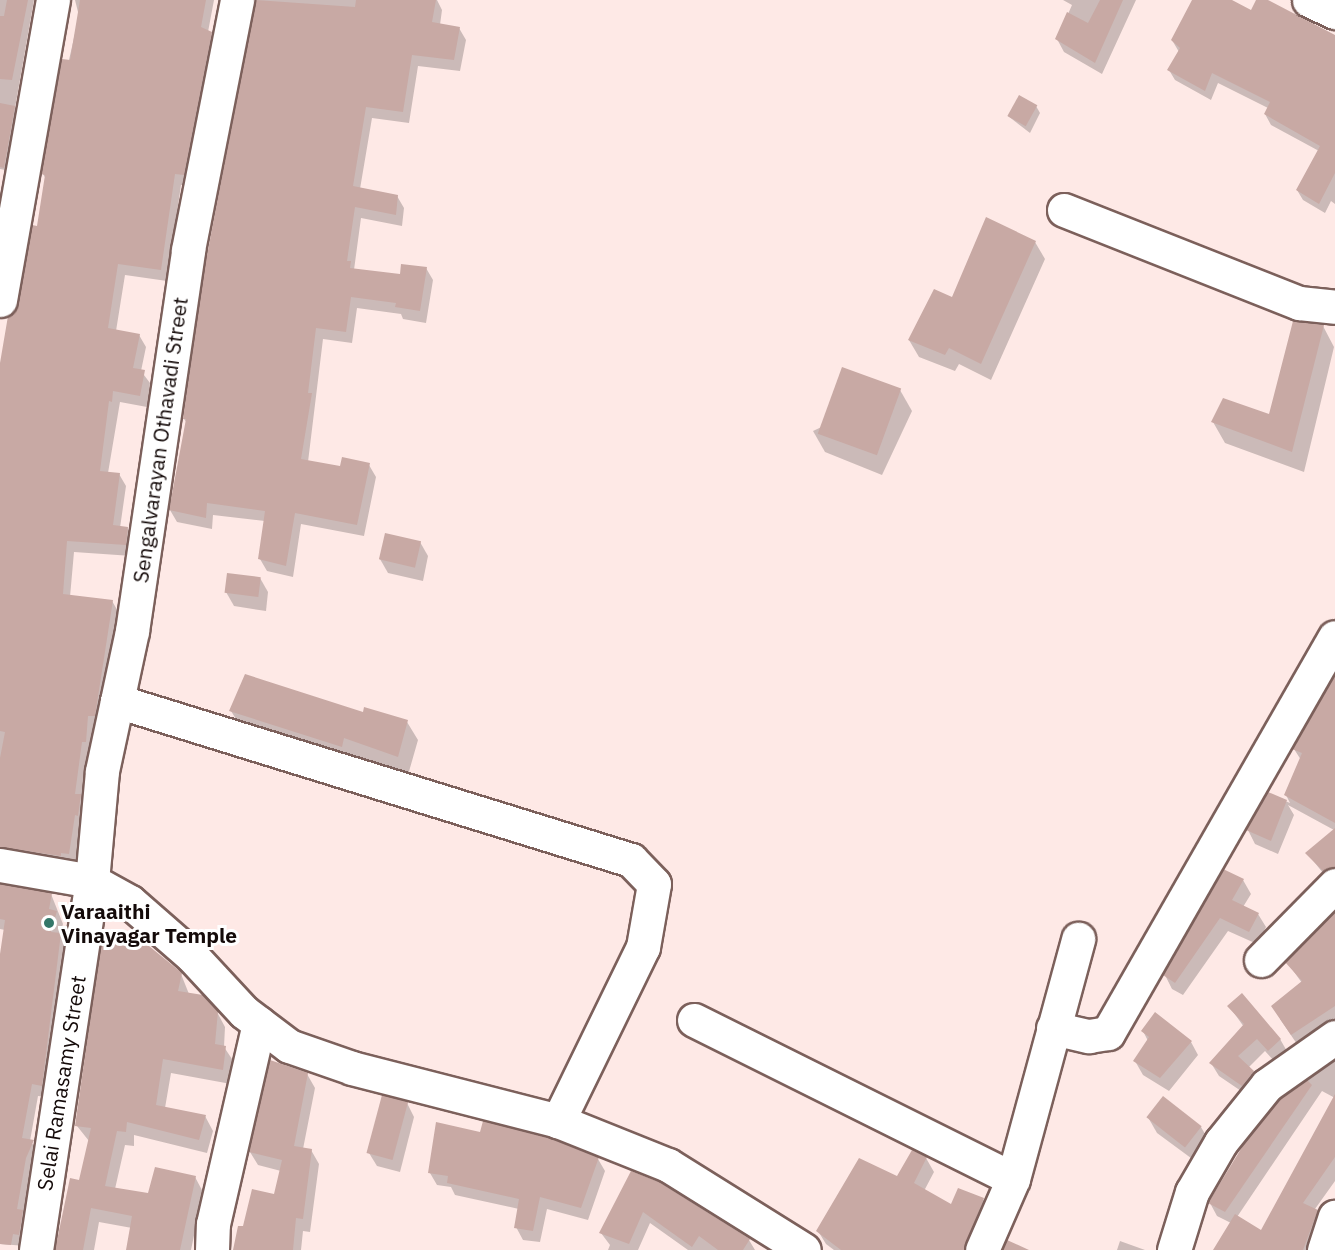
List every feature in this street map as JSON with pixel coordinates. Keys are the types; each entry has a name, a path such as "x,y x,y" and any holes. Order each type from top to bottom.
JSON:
{"street":[{"path":"0,300 53,0"},
{"name":"Sengalvarayan Othavadi Street","path":"92,881 102,771 132,631 188,250 237,0"},
{"path":"1309,0 1335,12"},
{"path":"1064,210 1299,303 1335,307"},
{"path":"1053,1028 1089,1036 1108,1033 1335,637"},
{"path":"117,701 631,860 654,884 644,947 558,1121"},
{"path":"0,865 92,881 139,910 192,956 259,1023 289,1046 352,1068 558,1121 668,1166 785,1245"},
{"name":"Selai Ramasamy Street","path":"36,1250 92,881"},
{"path":"1261,960 1335,885"},
{"path":"982,1250 1013,1179 1078,939"},
{"path":"694,1020 1013,1179"},
{"path":"212,1250 213,1224 259,1023"},
{"path":"1174,1250 1192,1192 1221,1142 1267,1085 1335,1037"},
{"path":"1324,1250 1335,1217"}],"building":[{"path":"7,0 28,0 12,80 0,79 0,16 4,16"},
{"path":"80,0 206,0 201,27 212,32 184,175 175,174 161,270 118,264 108,328 140,334 133,368 145,370 140,396 113,391 112,402 109,401 100,471 120,473 113,525 128,527 126,545 67,541 63,594 113,600 95,716 88,716 86,742 82,742 75,794 81,794 78,816 75,815 69,854 61,853 61,856 0,847 0,758 5,732 0,731 0,363 8,316 18,303 32,225 37,226 45,175 41,174 62,59 70,60"},
{"path":"256,0 355,7 356,0 436,0 432,22 460,27 454,60 412,55 403,112 366,107 353,186 398,195 396,215 355,207 347,261 351,261 350,268 400,274 401,264 427,267 420,311 395,307 396,303 351,297 346,332 316,328 308,393 312,393 301,459 340,466 342,457 370,463 357,525 295,513 286,566 258,559 265,511 207,503 206,518 169,510 186,419 183,419 204,271"},
{"path":"1100,0 1123,0 1095,63 1055,39 1067,12 1088,23"},
{"path":"1192,0 1232,0 1251,10 1256,0 1268,0 1335,35 1335,173 1319,204 1296,190 1320,146 1264,114 1270,102 1212,73 1205,91 1167,70 1180,48 1171,40"},
{"path":"1019,95 1037,105 1026,126 1007,116"},
{"path":"0,103 15,106 4,168 0,167"},
{"path":"986,217 1036,241 981,364 949,348 945,355 908,340 934,289 952,297"},
{"path":"1293,321 1324,325 1292,452 1211,422 1223,398 1269,414"},
{"path":"842,367 901,389 877,455 818,434"},
{"path":"385,533 421,541 415,568 379,559"},
{"path":"227,573 261,577 258,597 225,593"},
{"path":"245,674 363,712 364,707 408,720 398,757 344,738 342,747 229,711"},
{"path":"1335,675 1335,823 1284,795 1302,753 1292,749"},
{"path":"1268,792 1287,800 1271,841 1246,830"},
{"path":"1335,828 1335,867 1323,871 1305,853"},
{"path":"1223,869 1244,879 1232,900 1259,913 1249,932 1220,918 1175,983 1163,975"},
{"path":"0,884 52,893 49,909 57,911 51,932 61,933 42,1086 32,1084 22,1138 34,1140 26,1158 17,1209 23,1210 19,1235 13,1234 11,1245 0,1244 0,954 5,920 0,919"},
{"path":"1335,912 1335,1006 1291,1035 1271,1006 1302,981 1285,962"},
{"path":"102,937 149,946 182,973 178,991 203,995 218,1011 215,1044 226,1046 223,1070 163,1059 156,1105 206,1115 199,1140 127,1122 126,1132 117,1131 105,1186 148,1193 155,1167 196,1176 180,1250 126,1250 132,1216 91,1208 83,1250 55,1250 70,1178 79,1180 91,1128 75,1126"},
{"path":"1242,993 1281,1039 1268,1051 1257,1039 1238,1056 1254,1071 1242,1086 1209,1063 1244,1024 1227,1006"},
{"path":"1155,1012 1192,1041 1160,1078 1133,1061 1149,1037 1141,1031"},
{"path":"270,1060 308,1073 294,1146 312,1149 303,1219 296,1218 293,1250 233,1250 238,1226 243,1226 252,1189 274,1194 282,1160 249,1152"},
{"path":"1307,1080 1312,1085 1225,1212 1208,1203 1244,1144 1280,1099"},
{"path":"1335,1094 1335,1157 1303,1203 1318,1210 1303,1250 1213,1250 1235,1214 1261,1230"},
{"path":"382,1095 408,1102 393,1160 366,1153"},
{"path":"1163,1096 1202,1126 1185,1147 1146,1117"},
{"path":"483,1121 552,1139 599,1157 581,1208 540,1197 533,1231 514,1228 519,1199 447,1183 448,1176 428,1173 436,1122 480,1132"},
{"path":"912,1150 927,1157 914,1183 951,1204 958,1188 984,1198 964,1250 841,1250 816,1231 859,1158 897,1176"},
{"path":"631,1171 659,1182 750,1239 743,1250 718,1250 699,1236 692,1247 643,1212 629,1244 599,1233"},
{"path":"1007,1240 1029,1250 1002,1250"}],"place":[{"name":"Varaaithi Vinayagar Temple","path":"49,923"}]}
